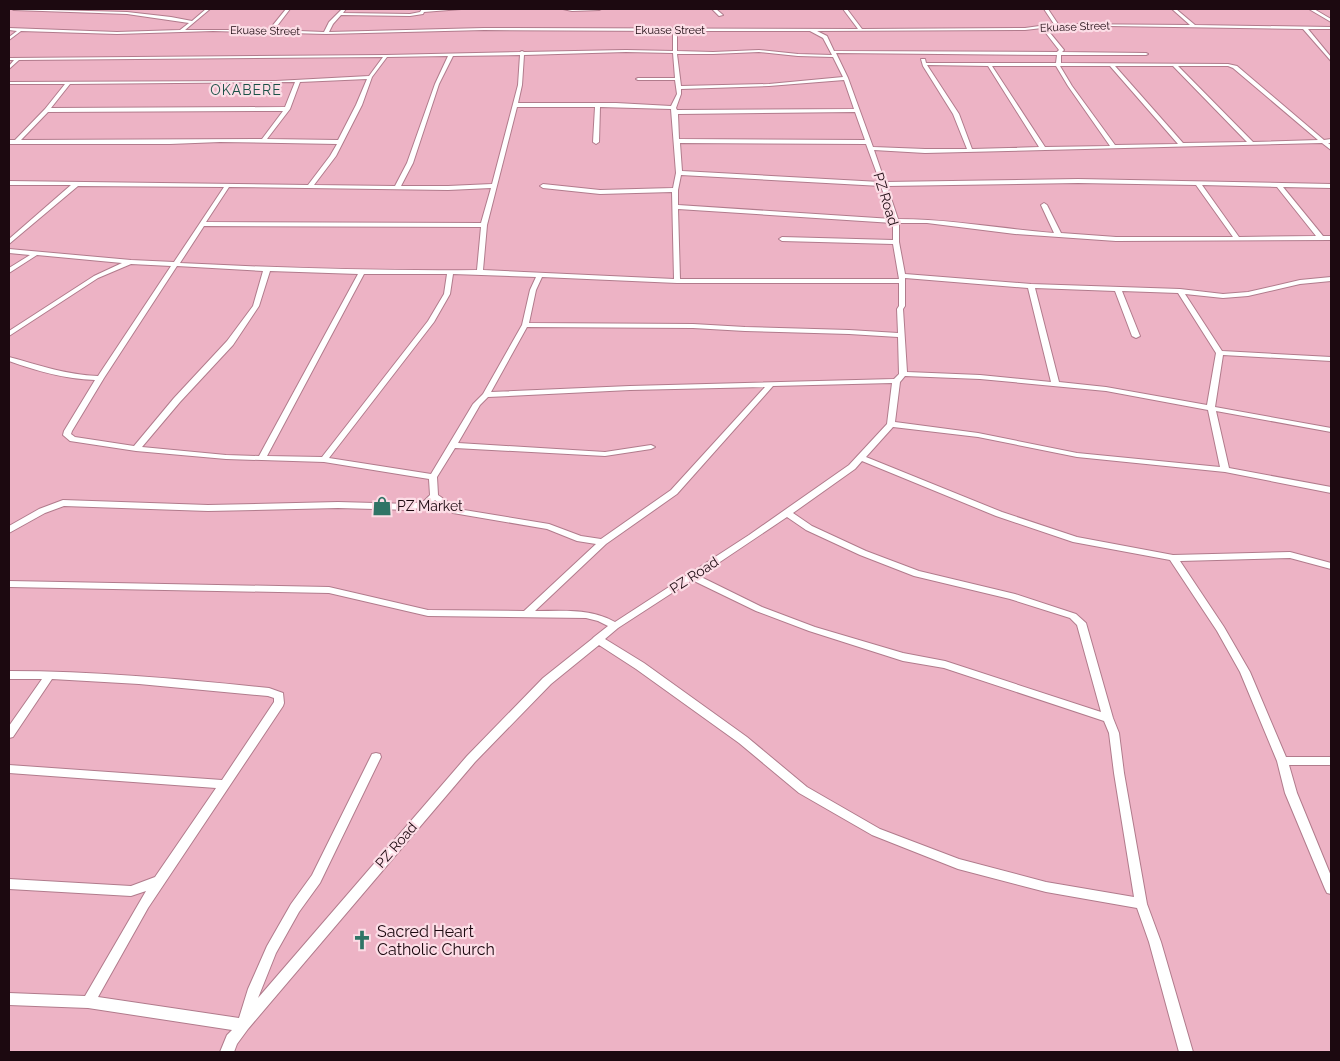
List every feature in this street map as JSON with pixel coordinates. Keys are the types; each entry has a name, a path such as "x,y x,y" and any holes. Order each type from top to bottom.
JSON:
{"street":[{"path":"14,9 125,14 193,22"},
{"path":"182,30 208,9"},
{"path":"272,31 288,9"},
{"path":"326,33 344,9"},
{"path":"340,14 416,14 424,10 459,9"},
{"path":"565,9 599,9"},
{"path":"714,9 721,15"},
{"path":"845,9 861,30"},
{"path":"1046,9 1057,25"},
{"path":"1174,9 1194,26"},
{"path":"1310,9 1331,21"},
{"name":"Ekuase Street","path":"9,29 19,31 117,33 182,30 326,33 484,29 861,30 1044,28 1057,25 1331,28"},
{"path":"1304,27 1331,60"},
{"path":"1044,28 1062,50 1059,52 1058,67 1113,146"},
{"name":"PZ Road","path":"808,29 822,34 846,78 870,145 881,184 896,221 896,242 901,278 903,374"},
{"path":"675,30 675,52 679,88 674,110 679,173 675,190 678,281"},
{"path":"9,39 19,31"},
{"path":"9,60 451,55 522,52 744,53 759,51 798,55 1059,52 1146,54"},
{"path":"480,272 484,225 520,85 522,52"},
{"path":"920,53 924,64 956,114 970,150"},
{"path":"397,187 410,164 437,84 451,55"},
{"path":"311,185 326,167 360,105 370,78 386,56"},
{"path":"9,68 18,59"},
{"path":"924,64 1219,63 1236,67 1328,141 1331,148"},
{"path":"989,64 1043,149"},
{"path":"1111,64 1181,144"},
{"path":"1173,64 1252,143"},
{"path":"9,82 298,81 370,78"},
{"path":"679,88 769,85 846,78"},
{"path":"638,79 678,79"},
{"path":"264,140 287,108 298,81"},
{"path":"16,142 48,110 69,82"},
{"path":"515,106 598,105 674,110 857,110"},
{"path":"596,142 598,105"},
{"path":"48,110 287,108"},
{"path":"9,142 264,140 340,142"},
{"path":"677,141 870,145 925,151 1328,141"},
{"path":"679,173 881,184 1078,181 1200,185 1331,186"},
{"path":"9,183 397,187 494,186"},
{"path":"9,242 76,184"},
{"path":"228,185 204,224 100,378 67,435 73,439 136,450 324,460 433,477"},
{"path":"1200,185 1237,238"},
{"path":"543,186 600,192 675,190"},
{"path":"1279,186 1321,238"},
{"path":"1044,205 1059,236"},
{"path":"677,207 896,221 927,221 1059,236 1125,239 1331,238"},
{"path":"204,224 484,225"},
{"path":"782,239 896,242"},
{"path":"9,252 176,265 267,269 362,272 480,272 678,281 901,278 1031,286 1180,291 1223,296 1248,294 1300,282 1331,279"},
{"path":"9,271 34,254"},
{"path":"9,334 96,278 131,262"},
{"path":"136,450 176,400 230,343 256,306 267,269"},
{"path":"262,458 362,272"},
{"path":"324,460 431,322 447,294 450,272"},
{"path":"9,530 42,511 63,503 199,508 338,505 411,507 427,503 434,496 433,477 478,404 486,395 525,325 533,290 540,274"},
{"path":"1031,286 1055,383"},
{"path":"1118,290 1136,336"},
{"path":"1180,291 1220,353 1210,406 1225,470"},
{"path":"528,313 535,316 539,324"},
{"path":"525,325 693,326 718,329 858,331 901,335"},
{"path":"1220,353 1331,359"},
{"path":"9,359 45,371 68,376 100,378"},
{"path":"1331,430 1210,406 1164,401 1106,389 1055,383 903,374 896,381 891,424 978,435 1077,455 1225,470 1331,490"},
{"path":"486,395 630,388 770,386 896,381"},
{"path":"527,614 603,542 674,492 770,386"},
{"name":"PZ Road","path":"228,1052 232,1040 243,1025 471,759 547,681 615,626 852,467 891,424"},
{"path":"453,445 605,454 650,447"},
{"path":"860,457 999,514 1076,540 1173,558 1290,556 1331,566"},
{"path":"434,496 456,512 549,527 580,539 603,542"},
{"path":"786,512 808,528 863,553 917,574 1012,596 1074,616 1081,623 1114,733 1141,904 1155,942 1186,1052"},
{"path":"580,539 585,558"},
{"path":"1173,558 1221,629 1245,672 1282,761 1291,793 1331,888"},
{"path":"692,576 759,608 812,629 904,657 945,665 1108,718"},
{"path":"9,584 329,590 428,613 586,616 601,618 615,626"},
{"path":"598,639 640,666 743,740 803,790 876,832 958,864 1046,887 1141,904"},
{"path":"9,675 50,675 171,682 269,692 279,696 279,703 144,904 88,1002"},
{"path":"9,734 50,675"},
{"path":"9,999 88,1002 243,1025 254,989 271,950 295,908 316,879 376,757"},
{"path":"1282,761 1331,761"},
{"path":"9,769 223,784"},
{"path":"9,884 131,891 159,881"},
{"path":"131,891 144,904"}],"place":[{"name":"PZ Market","path":"382,506"},
{"name":"Sacred Heart Catholic Church","path":"362,940"}],"district":[{"name":"OKABERE","path":"246,90"}]}
